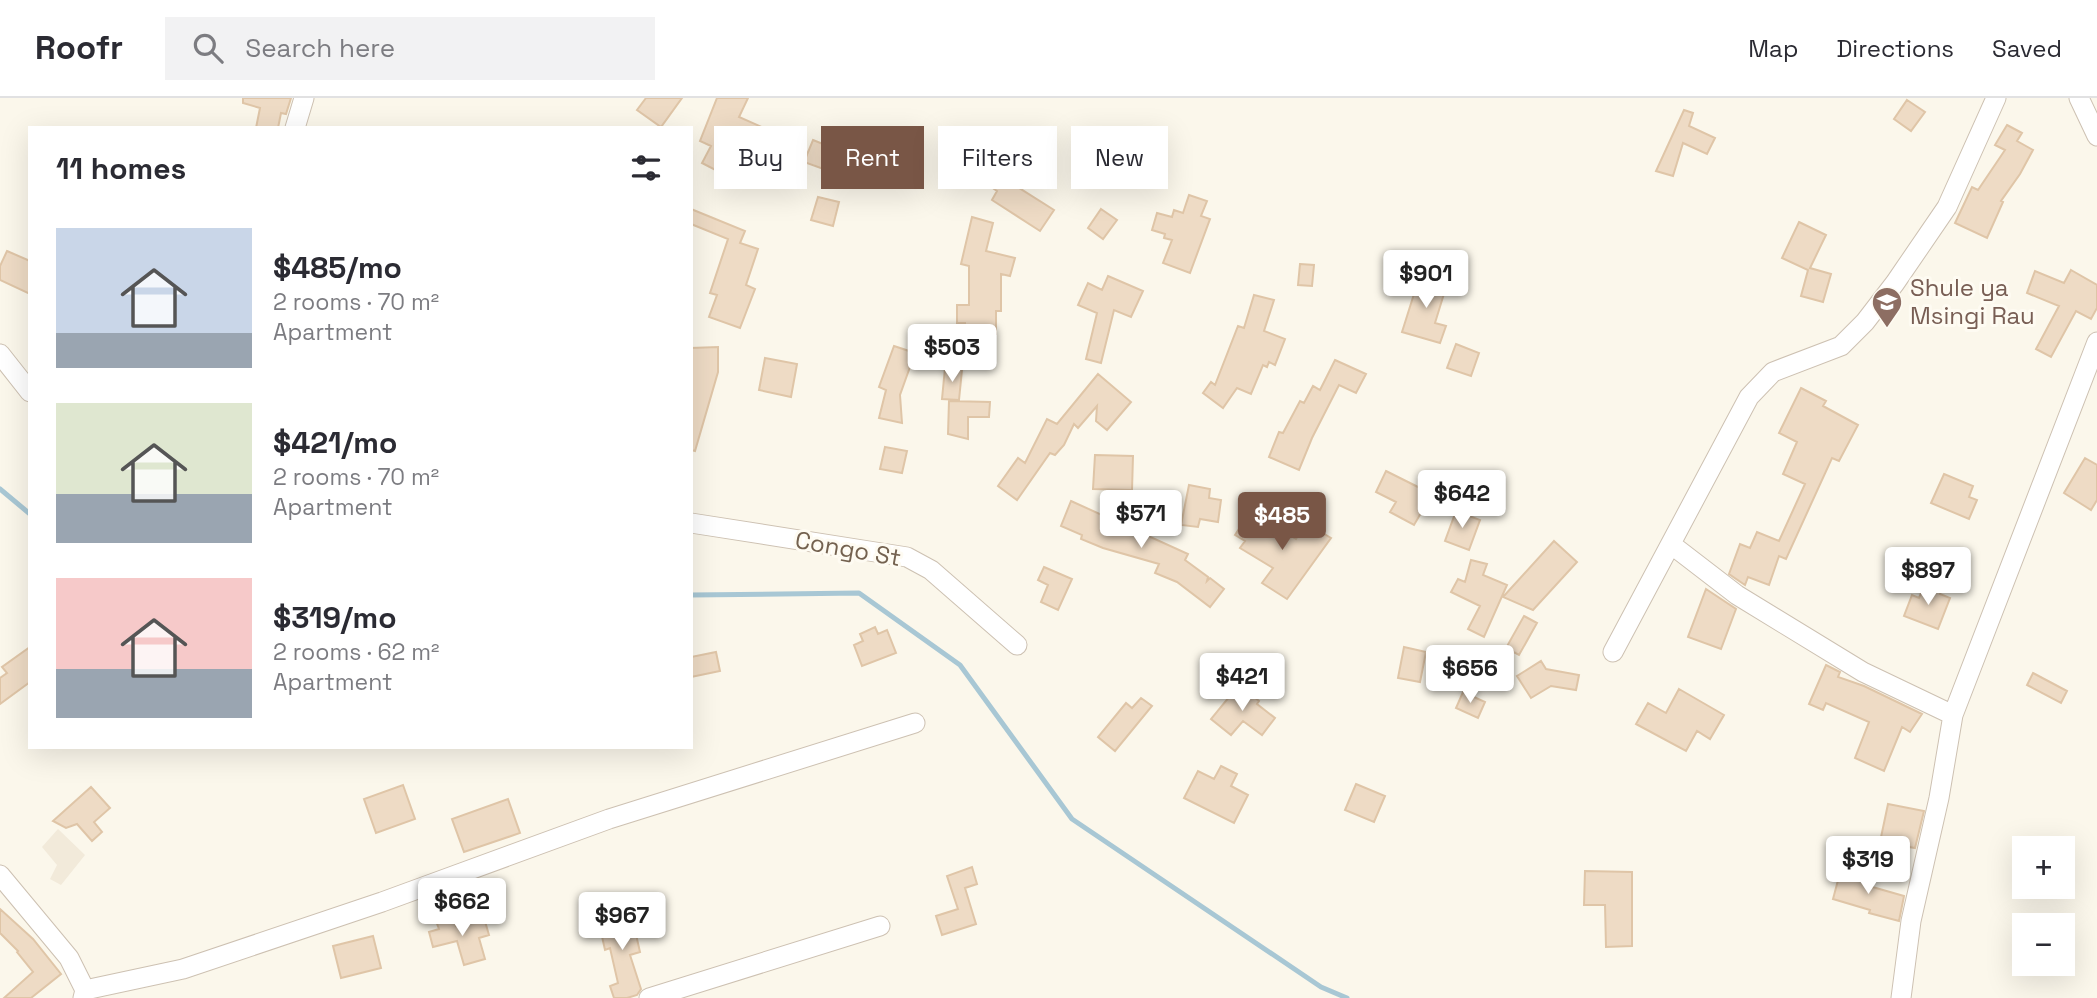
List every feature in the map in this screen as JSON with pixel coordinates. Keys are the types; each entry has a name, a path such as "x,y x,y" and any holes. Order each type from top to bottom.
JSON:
{"street":[{"path":"296,126 304,98"},
{"path":"1613,652 1749,397 1773,372 1841,346 1865,322 1947,208 1996,98"},
{"path":"2079,98 2097,136"},
{"path":"1900,998 1911,921 1939,798 1953,715 2097,342"},
{"path":"0,354 28,389"},
{"name":"Congo St","path":"693,523 907,557 932,570 1017,645"},
{"path":"1672,545 1737,595 1863,672 1953,715"},
{"path":"0,875 69,958 84,994 183,969 382,902 610,819 915,723"},
{"path":"649,998 880,926"}],"shaded area":[{"path":"58,829 85,855 61,885 50,879 57,865 42,847"}],"building":[{"path":"243,98 291,98 286,114 281,113 278,126 256,126 260,108 243,103"},
{"path":"646,98 682,98 662,126 637,110"},
{"path":"717,98 748,98 739,117 759,126 714,126 714,169 702,163 711,146 700,141"},
{"path":"1907,100 1925,112 1911,131 1894,119"},
{"path":"1684,110 1693,113 1689,126 1715,138 1707,154 1683,143 1673,176 1656,171"},
{"path":"2007,125 2022,133 2017,141 2033,150 2001,201 2003,202 1987,238 1955,223 1972,187 1978,190 2005,150 1995,145"},
{"path":"813,140 821,143 821,168 807,163 807,155"},
{"path":"994,189 1021,189 1054,210 1040,231 992,200 997,191"},
{"path":"1189,195 1207,201 1201,216 1210,219 1190,273 1163,263 1172,240 1164,238 1165,234 1152,230 1157,213 1172,217 1174,210 1183,213"},
{"path":"818,197 839,202 833,226 811,220"},
{"path":"1101,209 1117,220 1103,239 1088,228"},
{"path":"693,210 745,231 740,243 758,249 746,285 755,289 740,328 709,317 717,295 710,293 728,239 693,225"},
{"path":"972,217 993,223 986,251 1015,258 1010,276 1001,274 1001,311 996,311 996,334 965,334 965,323 957,323 957,305 969,305 969,266 961,264"},
{"path":"1799,222 1826,235 1810,268 1831,274 1823,302 1801,296 1808,270 1782,258"},
{"path":"7,251 28,260 28,293 0,280 0,266"},
{"path":"1300,264 1314,265 1312,286 1298,285"},
{"path":"2071,270 2097,285 2097,308 2091,319 2076,311 2051,357 2036,349 2059,306 2027,293 2035,271 2064,283"},
{"path":"1420,275 1447,284 1435,323 1446,326 1440,343 1402,332"},
{"path":"1108,276 1143,291 1131,317 1114,310 1101,363 1086,359 1097,313 1078,305 1088,283 1102,290"},
{"path":"1254,295 1274,300 1264,331 1285,339 1275,365 1269,362 1267,367 1263,365 1251,394 1237,388 1223,408 1203,393 1211,382 1215,385 1238,326 1244,328"},
{"path":"1456,344 1479,353 1471,376 1447,368"},
{"path":"894,346 915,353 900,395 902,423 879,418 886,390 879,387"},
{"path":"718,347 718,372 695,451 693,450 693,348"},
{"path":"765,358 797,364 791,397 759,390"},
{"path":"1335,360 1366,374 1356,393 1339,385 1299,470 1269,457 1279,432 1283,433 1300,401 1304,403 1313,386 1320,390"},
{"path":"945,368 962,370 959,400 942,399"},
{"path":"1098,374 1131,402 1107,430 1096,421 1097,406 1078,428 1074,424 1064,445 1055,455 1050,453 1017,500 998,486 1018,458 1025,463 1047,419 1057,424"},
{"path":"1801,388 1826,401 1823,406 1858,425 1839,461 1832,458 1786,559 1779,556 1769,585 1748,577 1745,585 1729,574 1740,544 1750,548 1757,532 1779,541 1805,484 1783,474 1797,442 1779,433"},
{"path":"949,401 990,402 989,417 968,417 968,439 948,434"},
{"path":"885,447 907,451 902,473 880,469"},
{"path":"1095,455 1133,456 1132,490 1093,489"},
{"path":"2085,458 2097,465 2097,500 2091,510 2064,493"},
{"path":"1386,471 1432,494 1414,525 1390,512 1396,502 1376,492"},
{"path":"1944,474 1973,486 1969,497 1977,500 1969,519 1931,503"},
{"path":"1189,485 1210,489 1209,498 1221,500 1218,522 1200,519 1198,527 1181,525"},
{"path":"1071,501 1188,554 1185,560 1208,577 1207,581 1210,578 1224,589 1210,607 1177,582 1155,573 1159,564 1081,539 1082,535 1061,526"},
{"path":"1456,511 1480,520 1469,550 1445,541"},
{"path":"1247,517 1256,522 1259,517 1296,539 1306,523 1331,538 1287,599 1262,583 1273,568 1240,548 1245,541 1235,535"},
{"path":"1554,541 1577,562 1533,610 1503,597"},
{"path":"1471,560 1487,564 1483,575 1507,585 1484,637 1468,629 1480,606 1451,592 1458,579 1465,582"},
{"path":"1044,567 1072,579 1058,610 1041,602 1048,585 1038,580"},
{"path":"1925,583 1942,590 1940,594 1950,598 1938,629 1904,616 1912,595 1919,598"},
{"path":"1706,589 1736,609 1721,649 1688,637"},
{"path":"1524,616 1537,623 1519,655 1506,648"},
{"path":"875,627 878,634 887,630 896,653 862,666 854,645 863,641 860,634"},
{"path":"1404,647 1426,652 1420,682 1398,678"},
{"path":"28,648 28,683 0,704 0,678 7,673 2,667"},
{"path":"716,652 720,671 693,677 693,657"},
{"path":"1541,661 1546,669 1579,675 1576,690 1551,686 1531,698 1517,676"},
{"path":"1826,665 1840,672 1838,677 1864,686 1922,714 1910,732 1902,727 1884,771 1855,758 1869,722 1826,703 1823,710 1809,704"},
{"path":"2033,673 2067,691 2061,703 2027,685"},
{"path":"1239,685 1275,718 1262,735 1243,721 1231,735 1211,719"},
{"path":"1679,689 1724,715 1710,739 1697,731 1686,751 1636,724 1648,703 1666,713"},
{"path":"1463,692 1485,702 1478,718 1456,708"},
{"path":"1141,698 1152,706 1115,751 1098,737 1126,703 1132,708"},
{"path":"1221,766 1237,774 1231,786 1248,795 1234,823 1184,798 1198,771 1214,779"},
{"path":"1356,784 1385,796 1374,822 1345,810"},
{"path":"403,785 415,819 376,833 364,799"},
{"path":"91,787 110,808 94,822 102,832 92,841 77,824 66,828 53,821"},
{"path":"508,799 520,833 464,852 452,819"},
{"path":"1888,804 1924,811 1915,848 1880,842"},
{"path":"972,867 977,884 965,888 976,924 942,935 936,916 958,909 947,876"},
{"path":"1841,869 1872,878 1869,886 1904,896 1899,921 1833,899"},
{"path":"1585,871 1632,872 1632,946 1606,947 1605,905 1584,905"},
{"path":"630,908 640,952 630,955 641,989 637,995 614,998 610,986 618,983 610,948 605,950 601,932 608,930 604,914"},
{"path":"0,909 33,939 61,974 31,998 4,998 33,972 18,951 0,933"},
{"path":"453,916 456,926 484,918 489,935 479,938 485,959 464,965 457,941 433,947 429,932 439,929 436,921"},
{"path":"373,936 381,968 341,978 333,946"}],"waterway":[{"path":"0,489 28,512"},
{"path":"693,595 859,593 960,665 1072,819 1321,987 1347,998"}],"place":[{"name":"Shule ya Msingi Rau","path":"1887,329"}]}
